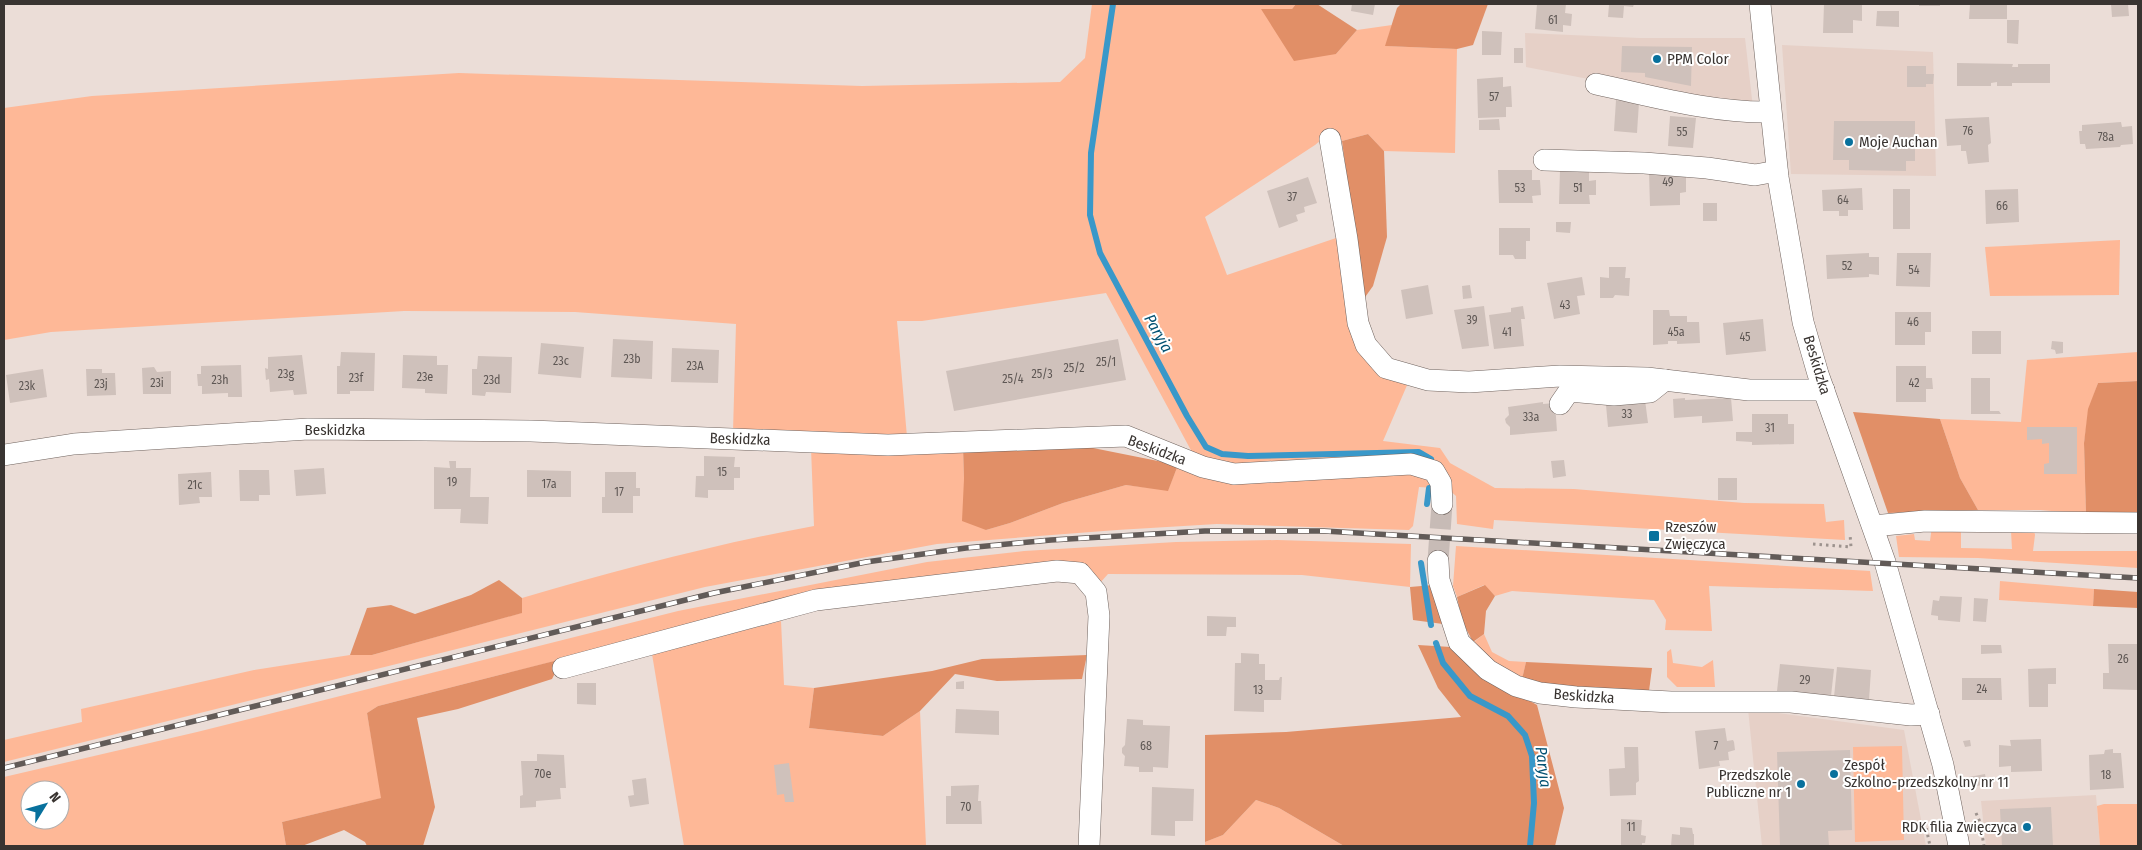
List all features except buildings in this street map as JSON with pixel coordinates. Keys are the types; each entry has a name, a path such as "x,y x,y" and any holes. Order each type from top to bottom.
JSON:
{"street":[{"name":"Beskidzka","path":"1760,4 1777,171 1803,322 1824,390 1873,526 1929,714 1949,790 1959,846"},
{"path":"1596,84 1674,101 1740,112 1770,112"},
{"path":"1330,139 1347,239 1358,323 1366,345 1386,368 1428,380 1469,382 1560,376 1647,378 1749,390 1824,390"},
{"path":"1544,160 1653,164 1706,168 1755,175 1777,171"},
{"path":"1560,404 1569,391 1614,395 1650,392 1665,380"},
{"name":"Beskidzka","path":"4,455 74,444 308,429 531,431 888,445 1126,436 1203,467 1234,474 1411,464 1434,471 1441,483 1442,504"},
{"path":"1873,526 1925,521 2138,522"},
{"name":"Beskidzka","path":"1438,561 1439,580 1459,642 1488,670 1516,686 1540,693 1576,697 1671,702 1791,702 1911,715 1929,714"},
{"path":"563,668 816,600 1056,571 1080,573 1096,592 1099,616 1088,846"}],"path":[{"path":"1812,544 1851,547 1850,528"},
{"path":"1925,822 1930,846"}],"shaded area":[{"path":"1092,4 1296,4 1292,9 1261,9 1336,54 1357,30 1392,25 1386,46 1457,49 1455,153 1384,151 1368,134 1342,141 1333,130 1315,145 1205,217 1227,275 1339,237 1347,309 1408,383 1383,441 1440,448 1450,463 1495,488 1574,489 1744,503 1824,504 1826,522 1844,520 1845,540 1494,520 1493,529 1457,524 1456,496 1448,489 1445,473 1235,465 1193,454 1106,293 922,321 897,321 907,437 733,432 736,324 575,312 404,311 51,332 4,340 4,108 92,96 459,73 862,86 1060,82 1085,58"},
{"path":"1296,4 1317,4 1357,30 1336,54 1294,61 1261,9 1292,9"},
{"path":"1401,4 1488,4 1473,45 1457,49 1385,46 1397,8"},
{"path":"1525,33 1640,38 1745,38 1753,108 1526,67"},
{"path":"1782,45 1933,52 1936,176 1791,174"},
{"path":"1368,134 1384,151 1387,237 1373,286 1363,300 1342,141"},
{"path":"2120,240 2119,295 1990,296 1985,247"},
{"path":"2138,352 2138,381 2098,383 2089,409 2084,443 2086,514 2040,510 1978,510 1960,478 1940,419 2021,422 2027,360"},
{"path":"2138,381 2138,515 2086,514 2084,443 2088,409 2098,383"},
{"path":"1853,412 1940,419 1960,478 1978,510 1888,513"},
{"path":"1078,445 1178,465 1168,491 1126,485 1063,503 986,530 962,521 963,447"},
{"path":"963,447 964,479 986,530 1063,503 1126,485 1168,490 1178,465 1340,475 1422,475 1433,482 1434,488 1419,487 1413,526 1409,530 1217,524 937,544 705,587 4,762 4,740 82,722 81,709 254,670 350,655 372,655 521,613 522,598 667,558 814,526 811,448"},
{"path":"1932,526 1958,527 1961,533 1961,548 2012,549 2011,531 2034,529 2033,551 2138,551 2138,568 1978,558 1899,557 1896,536 1914,534 1915,540 1930,541"},
{"path":"1277,540 1411,544 1410,587 1302,575 1108,574 1099,584 1083,567 641,639 378,706 367,713 382,798 282,822 286,846 4,846 4,777 197,732 678,611 927,562 1024,551 1176,542"},
{"path":"1456,546 1870,571 1873,591 1709,586 1712,631 1665,630 1666,620 1654,600 1512,591 1495,596 1484,585 1457,597 1453,586"},
{"path":"499,580 522,598 522,613 372,655 350,655 367,608 391,605 415,614 471,595"},
{"path":"2000,581 2094,589 2093,606 1999,600"},
{"path":"1433,585 1443,624 1413,620 1410,587"},
{"path":"1485,585 1495,596 1486,611 1484,634 1473,642 1462,621 1457,597"},
{"path":"2094,589 2138,592 2138,608 2093,606"},
{"path":"781,621 784,685 814,688 809,728 883,736 920,711 926,846 684,846 652,654"},
{"path":"1484,634 1492,652 1509,661 1526,662 1522,679 1495,664 1478,648 1474,642"},
{"path":"1418,645 1451,647 1487,677 1537,705 1564,808 1555,846 1344,846 1279,808 1256,800 1223,835 1205,842 1205,735 1286,732 1461,717 1438,688"},
{"path":"1671,649 1673,663 1702,667 1713,660 1715,687 1677,687 1667,677 1667,652"},
{"path":"1087,655 1082,679 997,681 955,674 920,711 883,736 809,728 814,688 932,671 982,659"},
{"path":"562,659 552,679 458,709 417,718 435,807 423,846 367,846 365,842 344,830 302,846 286,846 282,822 381,798 367,713 378,706"},
{"path":"1526,662 1652,668 1649,691 1553,687 1522,679"},
{"name":"Zespół Szkolno-przedszkolny nr 11","path":"1748,709 1904,730 1926,846 1762,846"},
{"path":"1902,746 1904,840 1855,842 1853,747"},
{"path":"2096,795 2100,846 1986,846 1981,801"},
{"path":"1256,800 1279,808 1344,846 1205,846 1205,842 1223,835"},
{"path":"2104,804 2138,804 2138,846 2100,846 2097,806"}],"waterway":[{"name":"Paryja","path":"1113,4 1091,153 1090,215 1100,253 1187,416 1206,447 1222,454 1248,456 1419,452 1431,459"},
{"path":"1427,504 1429,488"},
{"path":"1421,563 1431,625"},
{"name":"Paryja","path":"1436,643 1443,663 1470,696 1508,716 1525,735 1532,756 1534,803 1530,846"}],"tunnel":[{"path":"1438,561 1442,504"}],"railway":[{"path":"4,768 714,593 866,562 966,548 1051,540 1205,531 1324,531 2138,578"}],"place":[{"name":"PPM Color","path":"1657,59"},
{"name":"Moje Auchan","path":"1849,142"},
{"name":"Rzeszów Zwięczyca","path":"1654,536"},
{"name":"Zespół Szkolno-przedszkolny nr 11","path":"1834,774"},
{"name":"Przedszkole Publiczne nr 1","path":"1801,784"},
{"name":"RDK filia Zwięczyca","path":"2027,827"}]}
